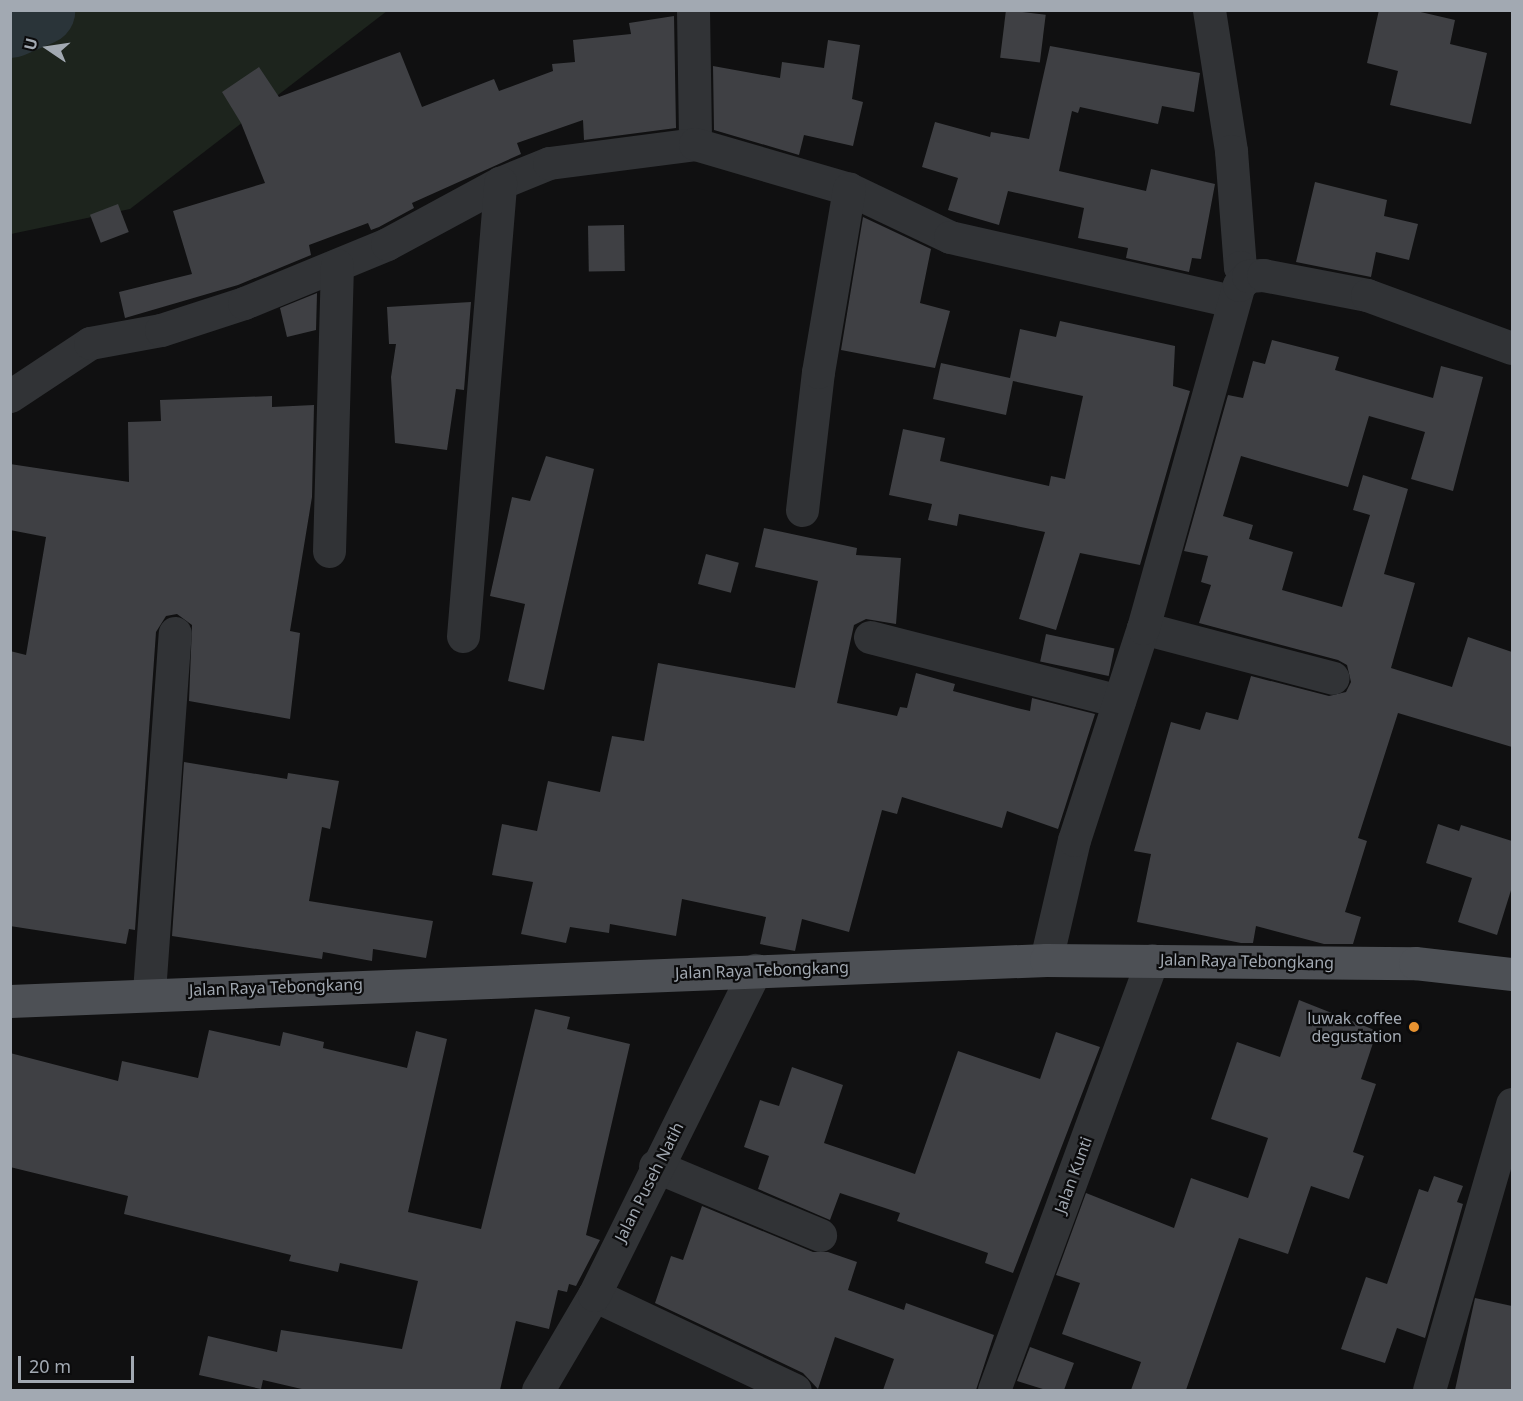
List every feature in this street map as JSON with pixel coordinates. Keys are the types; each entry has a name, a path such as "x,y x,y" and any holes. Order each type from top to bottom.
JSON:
{"main road":[{"name":"Jalan Raya Tebongkang","path":"10,1001 149,992 1046,960 1415,963 1512,974"}],"street":[{"path":"693,10 695,144"},
{"path":"1046,960 1074,840 1143,628 1240,288 1231,151 1209,10"},
{"path":"10,396 90,343 161,330 338,265 501,183 549,163 695,144 849,189 950,237 1240,288 1367,295 1512,348"},
{"path":"463,636 501,183"},
{"path":"802,510 818,372 849,189"},
{"path":"329,551 338,265"},
{"path":"1143,628 1333,678"},
{"path":"149,992 175,633"},
{"path":"870,637 1119,701"},
{"name":"Jalan Kunti","path":"994,1390 1152,960"},
{"name":"Jalan Puseh Natih","path":"538,1390 594,1295 655,1166 734,1018 755,970"},
{"path":"1429,1390 1512,1104"},
{"path":"655,1166 820,1235"},
{"path":"594,1295 795,1390"}],"shaded area":[{"path":"11,11 387,11 130,209 11,234"}],"building":[{"path":"1006,10 1046,15 1040,63 1000,58"},
{"path":"1379,10 1412,10 1455,20 1450,44 1487,53 1471,124 1390,105 1398,71 1367,63"},
{"path":"674,16 676,128 584,140 583,120 517,143 521,154 412,203 414,208 379,227 371,230 368,223 309,245 311,255 238,285 125,318 119,292 192,274 173,211 265,183 241,123 222,92 259,67 279,97 400,52 422,107 494,79 499,91 553,71 552,64 575,62 573,40 631,34 629,23"},
{"path":"828,40 860,45 852,99 863,102 853,146 804,135 799,155 714,130 713,66 780,78 782,62 824,68"},
{"path":"1050,46 1200,73 1194,112 1162,106 1158,124 1080,107 1078,113 1072,111 1059,171 1146,191 1151,169 1215,184 1201,259 1192,258 1189,272 1126,258 1128,248 1078,238 1084,208 1008,191 999,225 948,210 958,178 922,167 935,122 990,137 991,132 1029,139"},
{"path":"1315,182 1387,200 1384,216 1418,224 1409,260 1376,252 1371,277 1296,262"},
{"path":"118,204 129,232 101,243 90,215"},
{"path":"863,217 931,249 920,303 950,311 935,368 841,350"},
{"path":"624,225 625,271 589,272 588,226"},
{"path":"317,293 316,330 287,337 280,308"},
{"path":"471,302 464,390 456,389 447,450 395,443 391,377 396,344 389,344 387,307"},
{"path":"1060,321 1175,346 1173,386 1190,391 1140,565 1080,553 1056,630 1019,619 1045,532 959,514 957,526 928,520 932,504 889,495 903,429 945,438 940,461 1049,486 1051,476 1065,479 1083,396 1013,381 1006,415 933,399 941,363 1010,378 1020,329 1056,337"},
{"path":"1272,340 1339,357 1335,370 1433,398 1441,366 1483,377 1453,491 1411,479 1425,432 1369,416 1348,487 1241,456 1223,516 1253,525 1249,539 1293,552 1282,590 1342,607 1370,515 1353,510 1363,475 1408,489 1384,574 1415,583 1391,668 1452,687 1468,637 1512,652 1512,747 1398,713 1358,838 1367,841 1345,912 1361,917 1353,944 1324,944 1256,926 1253,943 1241,943 1137,922 1151,854 1134,851 1171,722 1200,730 1206,712 1238,720 1251,676 1329,696 1346,692 1351,682 1347,665 1338,660 1199,623 1211,585 1201,582 1208,556 1184,551 1228,395 1243,398 1253,361 1265,364"},
{"path":"272,396 272,407 314,405 312,497 290,631 300,633 290,719 189,701 192,625 177,614 166,616 156,632 135,930 129,929 126,944 10,926 10,651 26,655 46,537 10,530 10,464 129,482 128,422 161,421 160,400"},
{"path":"546,456 594,469 544,690 508,681 525,604 490,596 512,497 530,501"},
{"path":"764,528 857,548 856,555 901,558 896,624 866,619 854,625 837,703 897,716 900,707 907,708 916,673 955,684 953,691 1030,711 1032,698 1095,714 1058,829 1007,811 1002,828 902,797 897,814 882,810 849,932 802,919 795,951 760,944 766,917 682,899 676,936 610,924 609,933 570,927 566,943 521,934 533,882 492,875 502,824 537,831 548,781 600,792 612,736 644,741 658,663 795,688 818,581 755,567"},
{"path":"706,554 739,563 731,593 698,584"},
{"path":"1046,634 1114,649 1109,676 1040,661"},
{"path":"184,762 287,779 288,773 339,781 330,829 322,827 309,901 433,921 426,958 373,949 372,961 323,952 322,959 172,936"},
{"path":"1438,824 1459,831 1461,825 1512,841 1512,887 1497,935 1458,922 1472,878 1426,863"},
{"path":"1299,1000 1377,1031 1361,1079 1376,1084 1353,1152 1364,1156 1349,1199 1311,1186 1288,1254 1239,1238 1186,1390 1131,1390 1141,1362 1062,1334 1080,1283 1056,1275 1086,1193 1174,1228 1191,1178 1248,1198 1268,1138 1211,1119 1237,1042 1280,1057"},
{"path":"535,1009 570,1017 567,1029 630,1044 586,1235 600,1240 576,1286 569,1284 567,1292 558,1290 549,1329 516,1321 500,1390 306,1390 263,1380 261,1389 199,1375 208,1336 277,1352 281,1330 402,1349 418,1281 340,1263 338,1272 289,1261 291,1255 124,1214 128,1196 10,1167 10,1053 118,1081 122,1061 198,1078 209,1030 280,1046 283,1032 324,1042 323,1048 407,1068 416,1031 447,1039 408,1212 481,1229"},
{"path":"1056,1032 1100,1047 1013,1273 985,1263 988,1253 897,1221 900,1213 840,1193 830,1220 758,1189 769,1156 744,1147 760,1100 779,1106 792,1067 843,1085 824,1143 915,1174 958,1051 1040,1079"},
{"path":"1434,1176 1463,1186 1457,1202 1463,1204 1425,1338 1397,1328 1385,1363 1341,1349 1366,1277 1387,1284 1419,1189 1428,1192"},
{"path":"702,1206 813,1252 828,1252 857,1262 848,1290 904,1310 906,1303 994,1335 976,1390 883,1390 894,1359 835,1337 818,1389 803,1373 655,1303 671,1256 683,1260"},
{"path":"1475,1298 1512,1306 1512,1390 1455,1390"},
{"path":"1030,1347 1074,1363 1064,1390 1046,1390 1017,1381"}],"waterway":[{"path":"10,23 40,10"}],"place":[{"name":"luwak coffee degustation","path":"1414,1027"}]}
